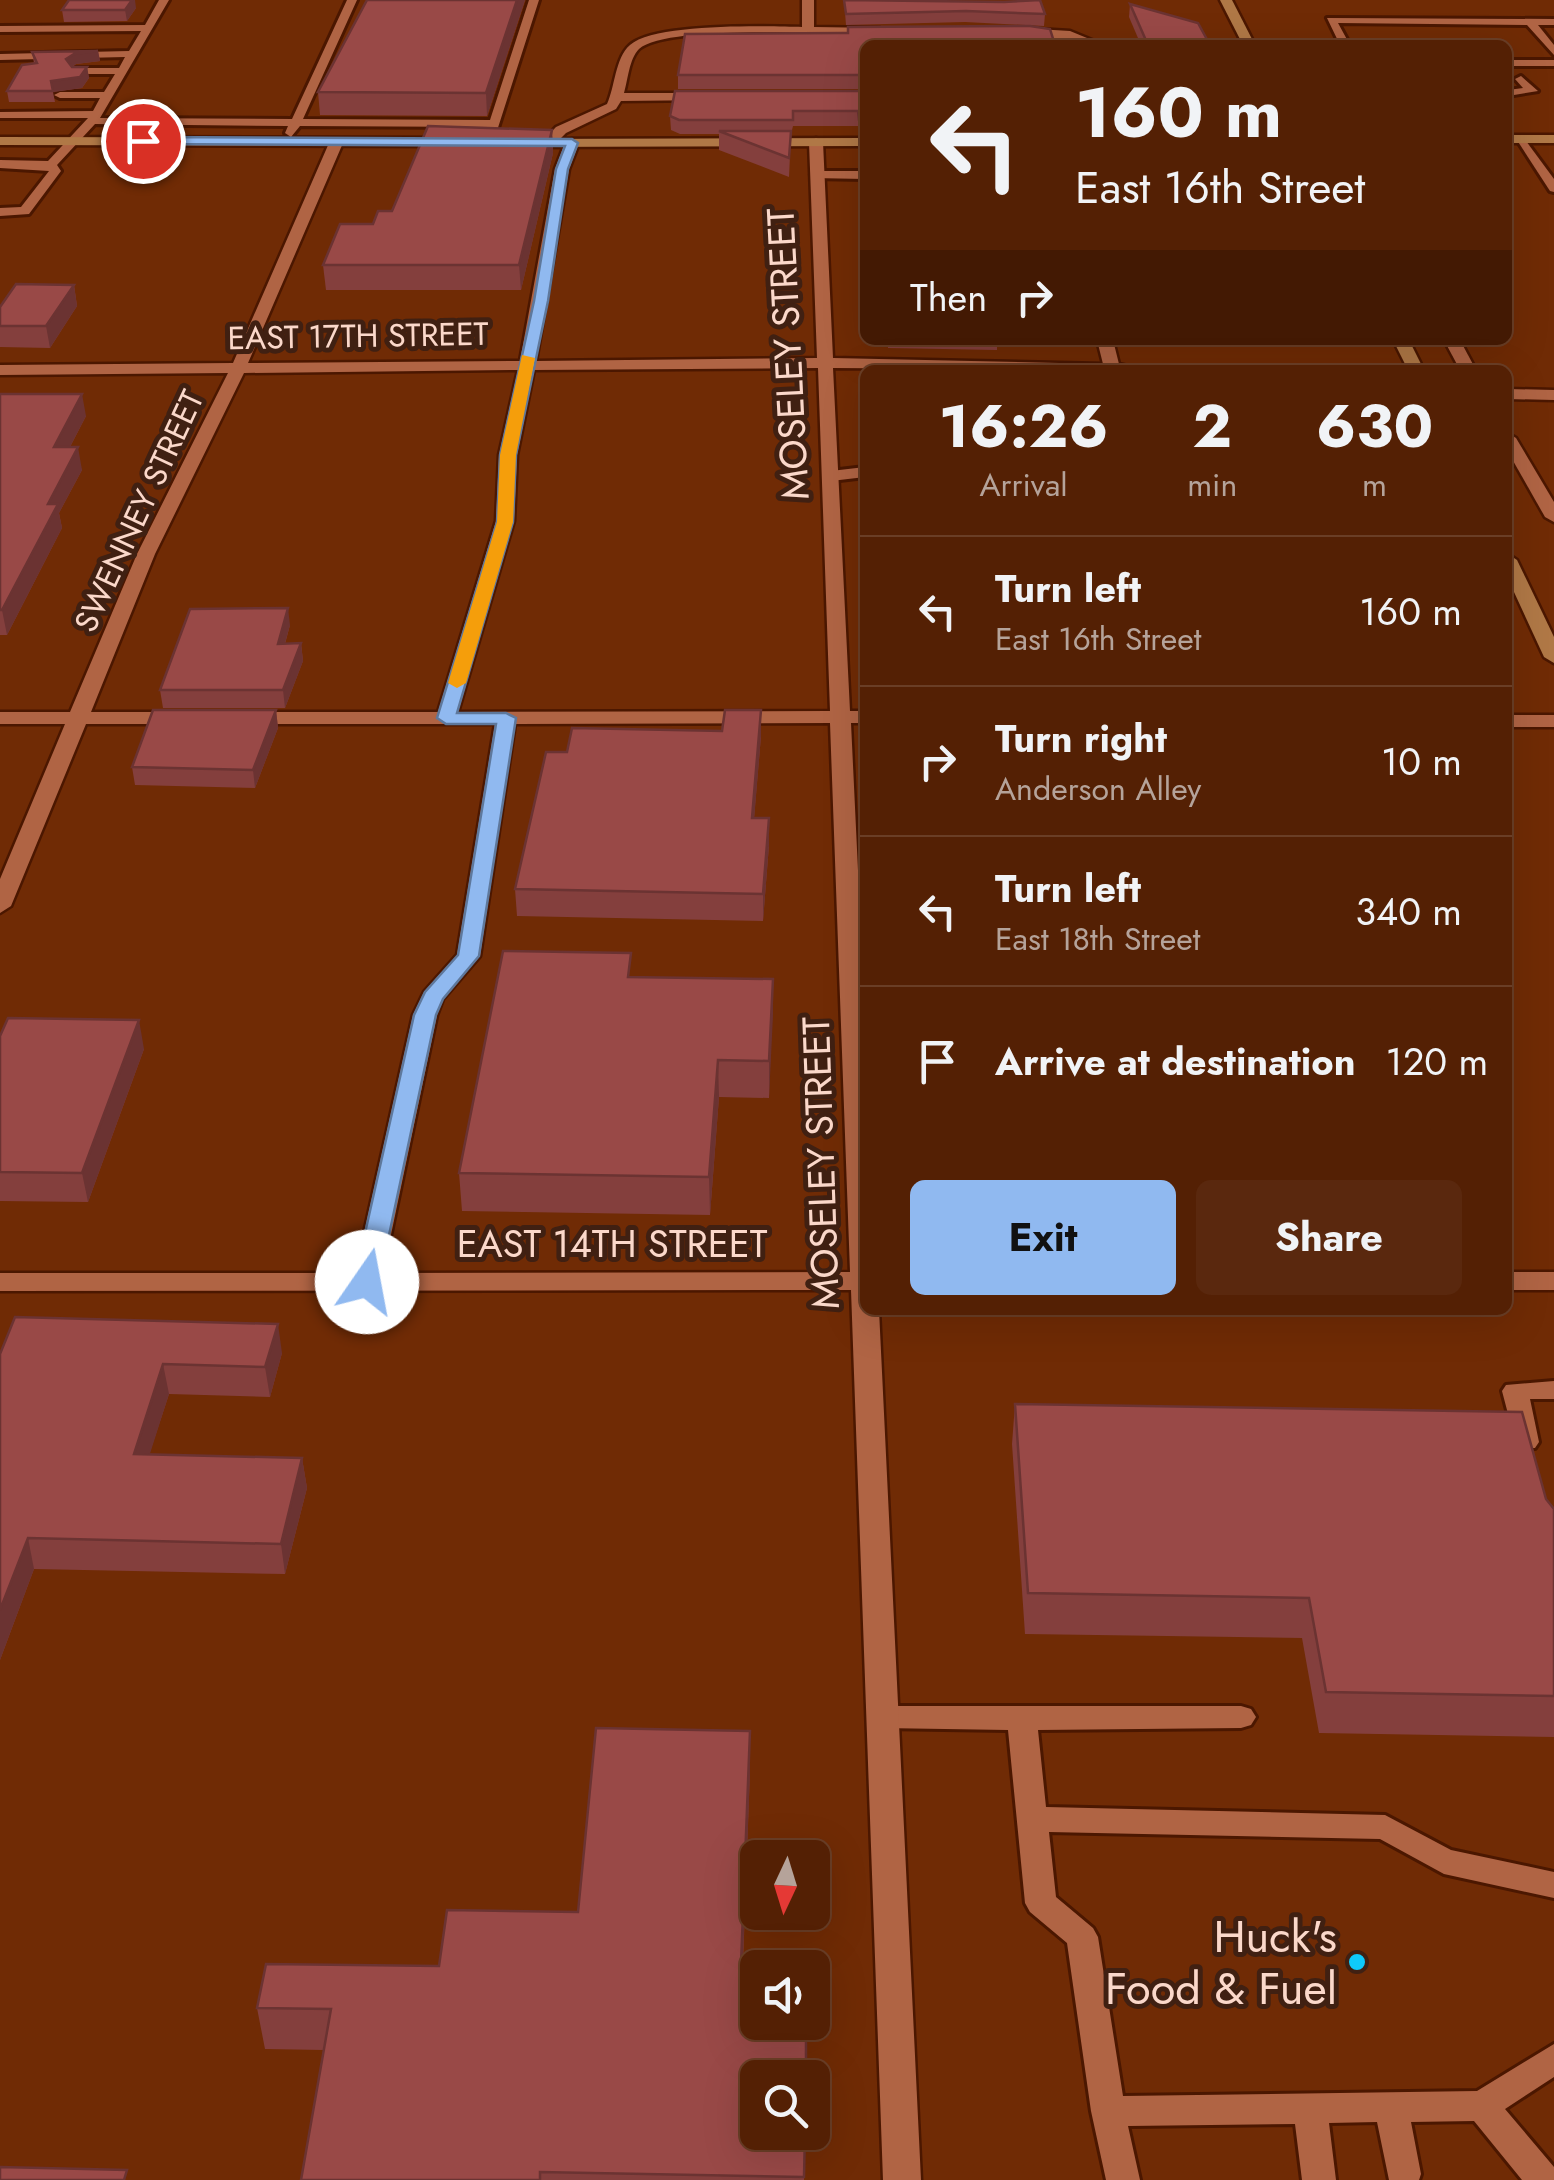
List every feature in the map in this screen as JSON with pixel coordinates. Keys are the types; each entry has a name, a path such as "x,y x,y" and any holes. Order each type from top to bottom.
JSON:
{"street":[{"path":"808,0 808,31"},
{"path":"1226,0 1246,40"},
{"path":"548,143 561,130 612,106 632,49 651,37 686,32 901,32"},
{"path":"1012,32 1070,34 1085,40"},
{"path":"618,97 732,97"},
{"path":"1513,139 1554,138"},
{"path":"0,141 860,142"},
{"name":"MOSELEY STREET","path":"816,142 831,476 853,717 860,1076"},
{"name":"SWENNEY STREET","path":"0,906 146,554 238,369 336,143"},
{"path":"446,718 505,522 508,455 541,301 562,169 572,143"},
{"name":"EAST 17TH STREET","path":"0,370 526,363 922,365"},
{"path":"1512,394 1554,395"},
{"path":"1512,445 1554,517"},
{"path":"1512,568 1554,656"},
{"path":"0,718 853,717"},
{"path":"367,1282 425,1015 432,997 468,956 506,718"},
{"path":"1512,721 1554,721"},
{"path":"1512,1280 1554,1281"},
{"name":"EAST 14TH STREET","path":"0,1282 860,1281"},
{"name":"MOSELEY STREET","path":"865,1315 902,2180"}],"lane":[{"path":"51,165 94,118 164,0"},
{"path":"287,142 352,0"},
{"path":"488,142 534,0"},
{"path":"1410,9 1420,20"},
{"path":"1342,40 1331,20 1554,22"},
{"path":"1530,22 1554,52"},
{"path":"0,28 145,33"},
{"path":"0,38 145,33"},
{"path":"0,55 132,54"},
{"path":"1513,69 1554,63"},
{"path":"1512,93 1532,91 1513,69"},
{"path":"76,71 121,71"},
{"path":"60,95 107,94"},
{"path":"0,115 295,124 494,124"},
{"path":"1513,139 1554,188"},
{"path":"0,164 51,165 56,171 26,212 0,215"},
{"path":"818,175 860,175"},
{"path":"831,476 860,473"},
{"path":"1534,1471 1515,1391 1554,1390"},
{"path":"882,1717 1241,1717"},
{"path":"1022,1719 1041,1903 1082,1937 1108,2110 1123,2180"},
{"path":"1032,1820 1385,1827 1444,1861 1554,1885"},
{"path":"1108,2110 1482,2106 1554,2059"},
{"path":"1310,2106 1319,2180"},
{"path":"1482,2106 1544,2180"},
{"path":"1391,2107 1404,2174"}],"building":[{"path":"69,0 132,0 125,10 62,10"},
{"path":"367,0 517,0 486,93 318,92"},
{"path":"844,0 1040,0 1045,14 846,14"},
{"path":"1130,4 1198,23 1207,40 1146,40"},
{"path":"1030,26 1050,29 1053,40 860,40 860,75 678,75 685,34 848,33 848,27"},
{"path":"98,51 66,59 72,67 87,67 80,77 51,81 53,91 7,91 22,65 37,63 32,52"},
{"path":"675,91 860,91 860,120 858,111 793,111 793,120 679,120 670,116"},
{"path":"428,126 552,130 519,265 323,265 340,224 373,224 378,211 392,211"},
{"path":"719,131 791,131 789,158"},
{"path":"16,284 74,285 46,326 0,326 0,307"},
{"path":"0,394 82,394 54,447 78,447 48,504 58,504 2,610 0,610"},
{"path":"288,608 278,644 301,643 283,690 160,690 190,609"},
{"path":"153,710 276,710 253,770 132,767"},
{"path":"725,710 761,710 752,818 769,818 763,894 515,889 546,752 567,752 572,728 722,731"},
{"path":"503,951 631,953 628,977 773,979 769,1061 718,1060 709,1177 459,1173"},
{"path":"8,1018 139,1020 82,1173 0,1172 0,1036"},
{"path":"15,1317 278,1324 265,1367 163,1364 134,1454 302,1458 281,1544 28,1538 0,1610 0,1354"},
{"path":"1015,1404 1522,1412 1546,1499 1554,1509 1554,1696 1326,1692 1309,1598 1028,1593"},
{"path":"596,1728 750,1731 746,1840 740,1840 740,2040 806,2040 806,2060 740,2060 740,2150 805,2150 804,2177 540,2172 540,2180 301,2180 331,2009 257,2008 266,1964 439,1966 447,1910 578,1912"},
{"path":"0,2167 127,2170 124,2180 0,2180"}],"slow traffic":[{"path":"457,683 505,522 508,455 527,358"}],"place":[{"name":"Huck's Food & Fuel","path":"1357,1962"}],"route":[{"path":"143,141 572,143 562,169 541,301 508,455 505,522 446,718 506,718 468,956 432,997 425,1015 367,1282"}]}
